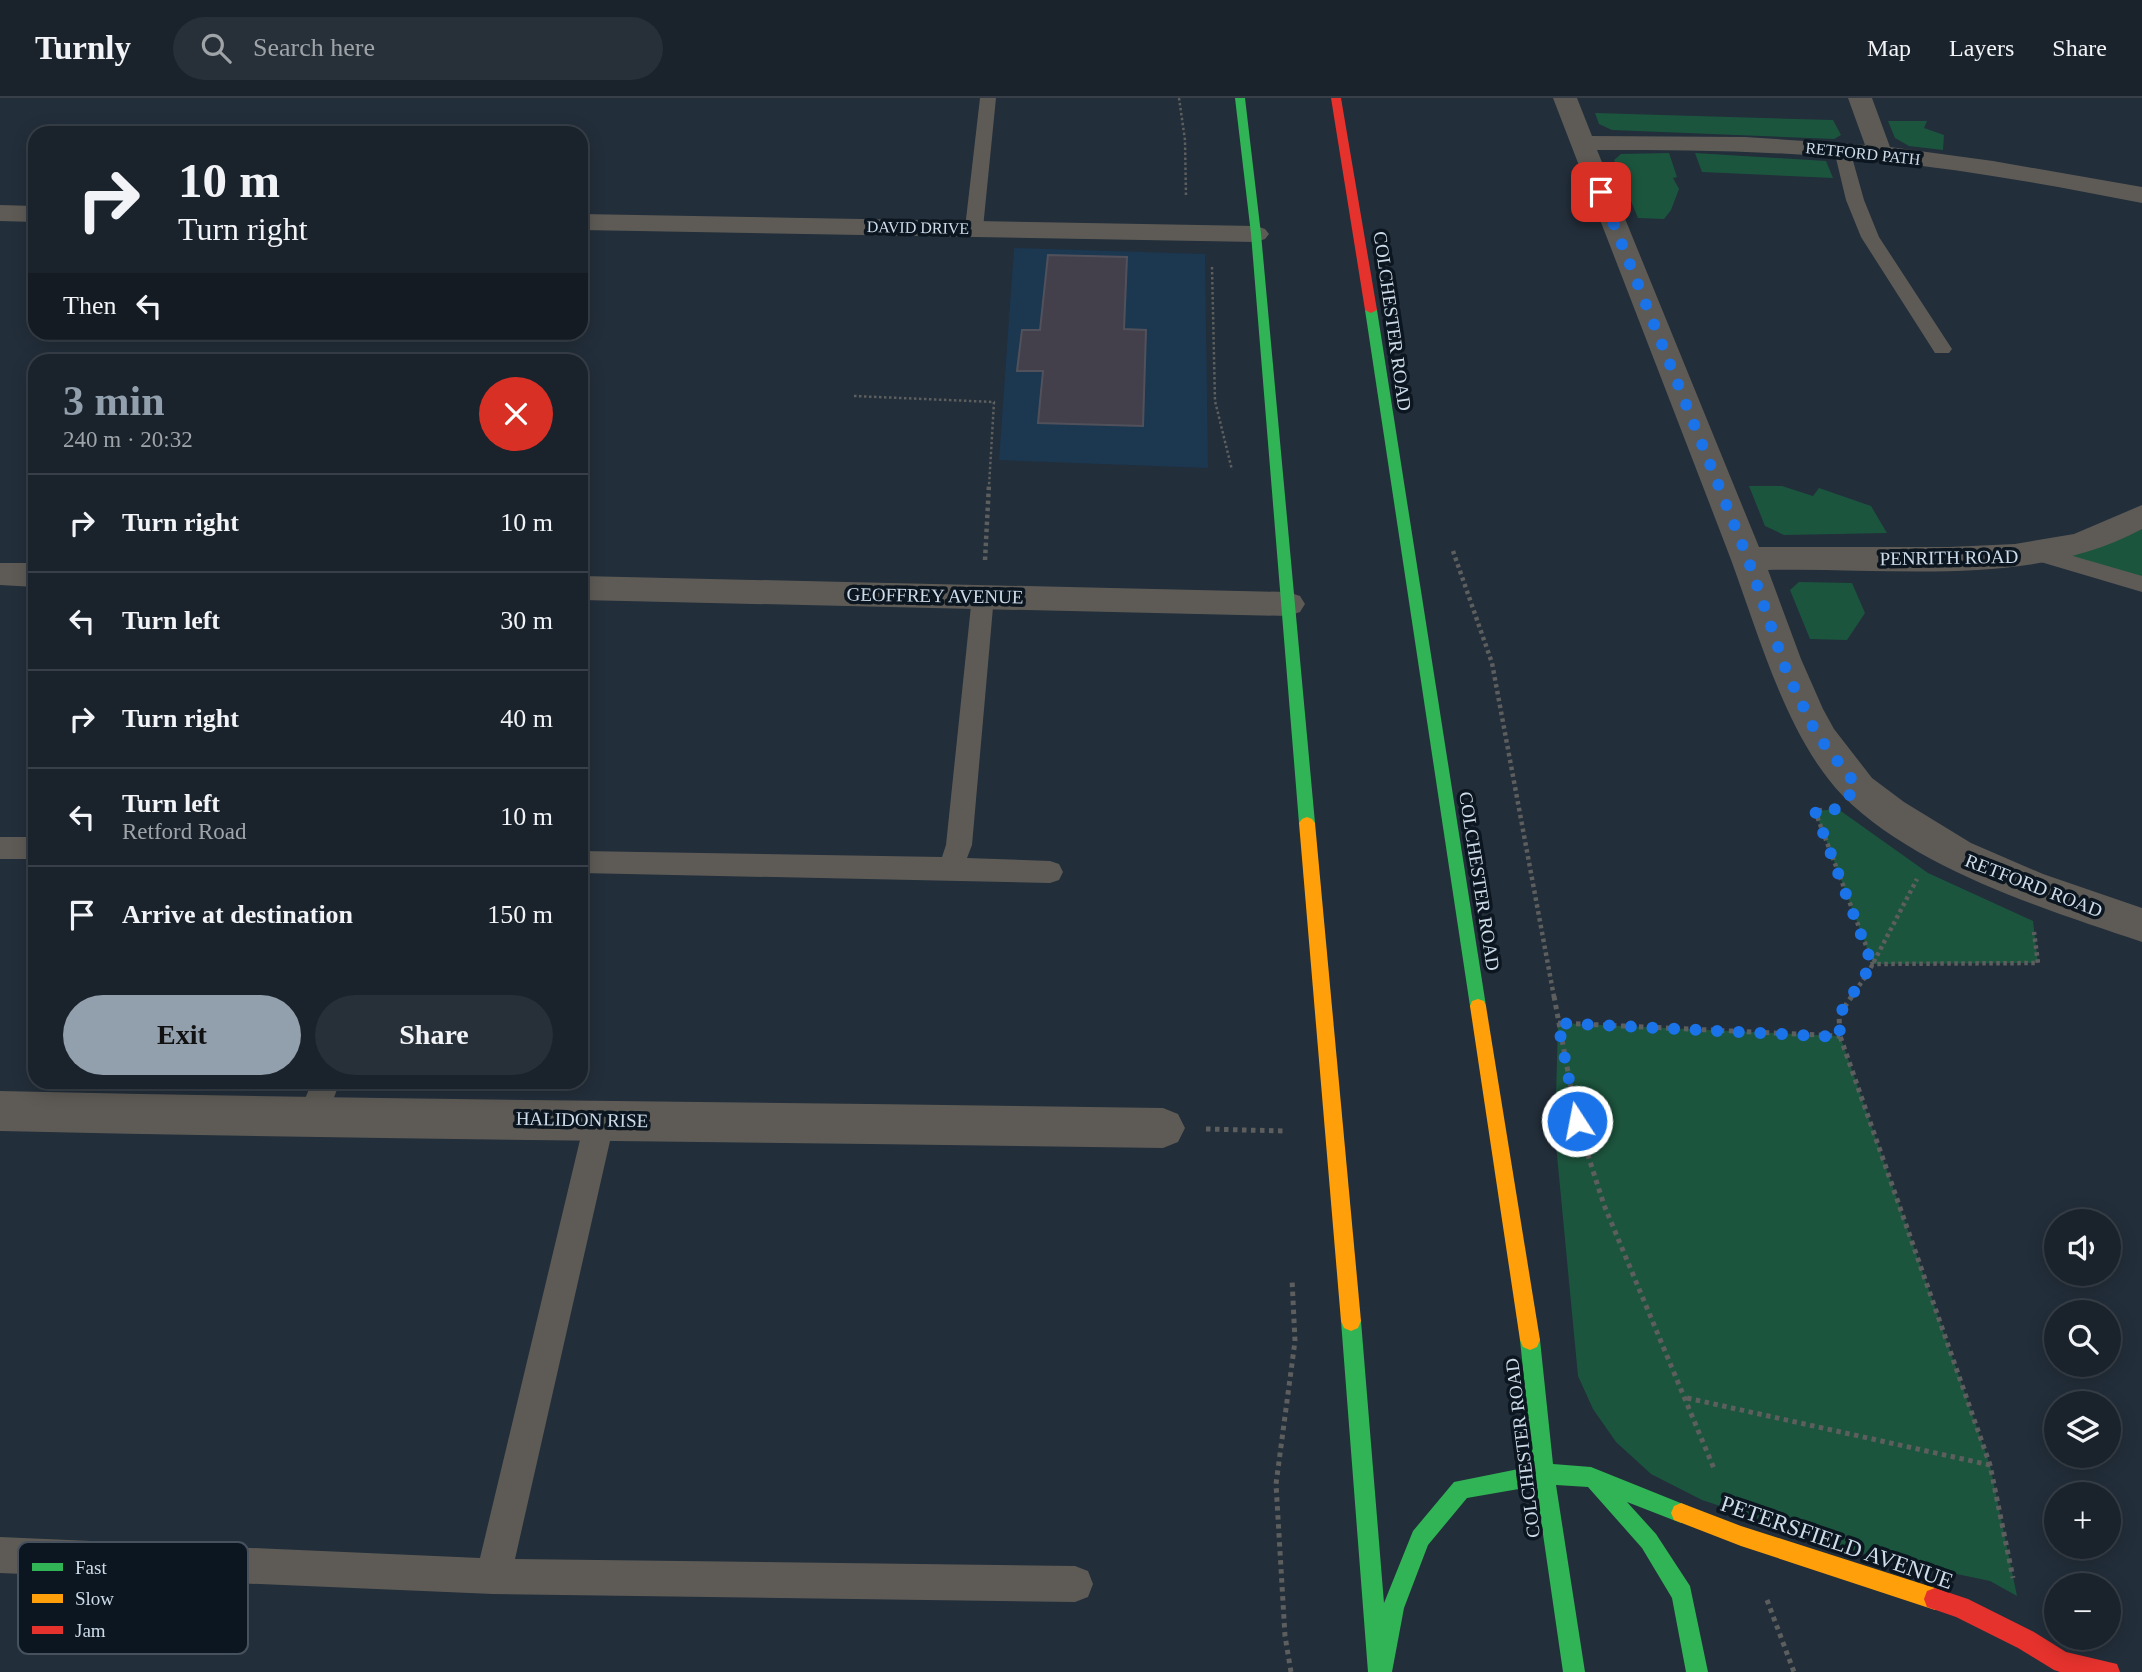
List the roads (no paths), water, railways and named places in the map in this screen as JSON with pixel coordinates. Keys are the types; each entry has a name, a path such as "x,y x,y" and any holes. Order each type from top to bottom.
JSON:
{"main road":[{"path":"1240,98 1256,234 1380,1672"},
{"name":"COLCHESTER ROAD","path":"1336,98 1380,355 1387,424 1534,1364 1544,1474 1574,1672"},
{"name":"PETERSFIELD AVENUE","path":"1380,1672 1393,1608 1420,1538 1461,1489 1544,1474 1591,1477 1741,1536 1960,1607 2026,1640 2062,1662 2109,1672"},
{"path":"1591,1477 1649,1541 1682,1594 1697,1672"},
{"path":"2039,1672 2062,1662"}],"street":[{"name":"RETFORD ROAD","path":"1564,98 1748,559 1787,673 1817,735 1857,786 1936,843 1970,862 2039,891 2142,925"},
{"path":"1860,98 1880,153"},
{"name":"RETFORD PATH","path":"1582,143 1744,144 1880,153 1987,167 2142,195"},
{"path":"0,214 28,214"},
{"name":"DAVID DRIVE","path":"588,222 1256,234"},
{"name":"PENRITH ROAD","path":"1748,559 1959,560 2042,555 2122,529 2142,516"},
{"path":"0,574 28,575"},
{"name":"GEOFFREY AVENUE","path":"588,588 1288,604"},
{"name":"HALIDON RISE","path":"0,1111 319,1100 600,1119 1163,1128"}],"lane":[{"path":"974,228 988,98"},
{"path":"1842,150 1855,200 1870,237 1942,349"},
{"path":"2042,555 2142,584"},
{"path":"951,868 959,845 983,596"},
{"path":"0,848 28,848"},
{"path":"588,862 1050,872"},
{"path":"493,1576 600,1119"},
{"path":"0,1555 18,1556"},
{"path":"248,1566 493,1576 1075,1584"}]}
